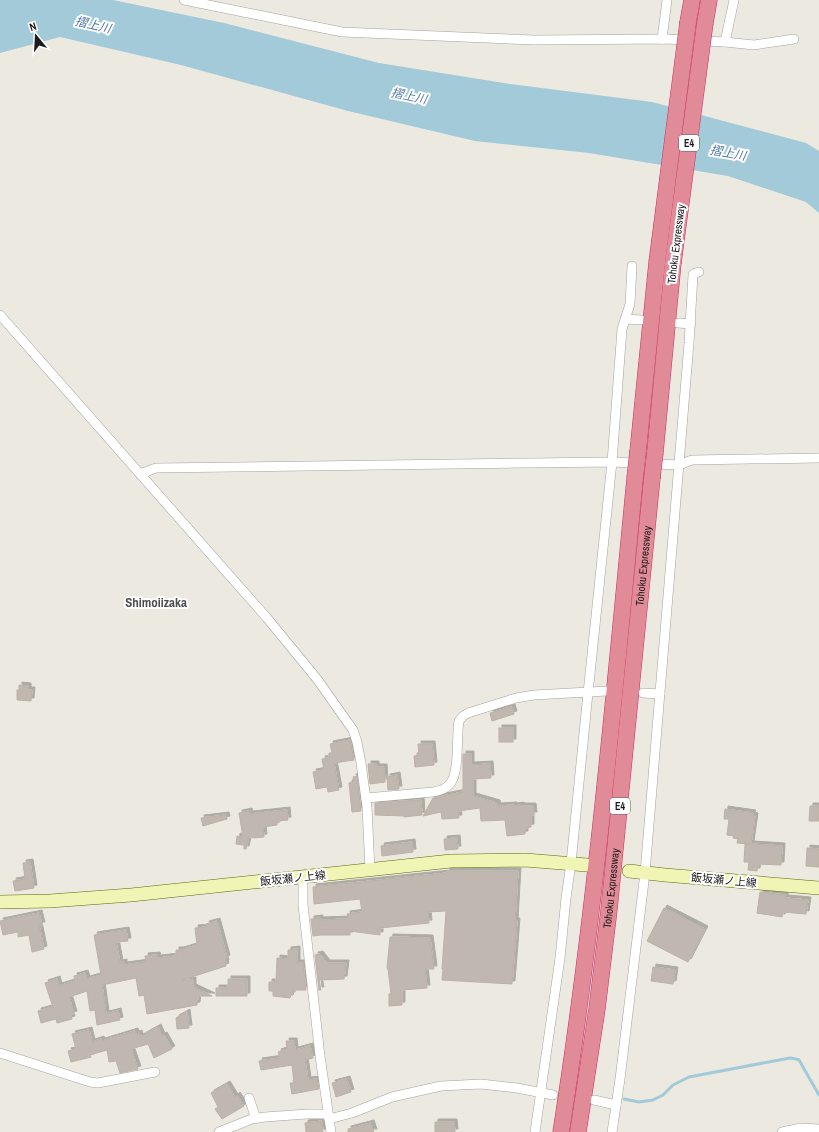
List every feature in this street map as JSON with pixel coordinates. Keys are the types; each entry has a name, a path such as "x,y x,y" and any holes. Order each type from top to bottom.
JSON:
{"highway":[{"name":"Tohoku Expressway","path":"561,1132 589,934 657,262 692,0"},
{"name":"Tohoku Expressway","path":"578,1132 597,1009 609,910 673,263 709,0"}],"main road":[{"name":"飯坂瀬ノ上線","path":"0,902 50,901 130,895 451,861 525,860 587,865"},
{"name":"飯坂瀬ノ上線","path":"629,870 645,873 819,888"}],"street":[{"path":"184,0 342,32 534,40 662,39 754,45 794,39"},
{"path":"662,39 667,0"},
{"path":"725,42 734,0"},
{"path":"535,1132 560,958 571,864 612,462 622,329 630,304 632,266"},
{"path":"612,1132 645,873 691,324 693,275 699,272"},
{"path":"0,315 3,326 140,474 272,623 317,679 353,730 357,742 366,798 370,870"},
{"path":"625,319 642,320"},
{"path":"678,323 691,324"},
{"path":"140,474 156,468 612,462 679,465 692,460 819,458"},
{"path":"366,798 433,792 450,785 454,777 456,765 459,721 463,716 516,698 534,695 606,692"},
{"path":"643,693 660,694"},
{"path":"303,877 304,912 320,1056 331,1132"},
{"path":"0,1053 90,1082 98,1083 155,1072"},
{"path":"219,1132 256,1118 308,1114 328,1116 358,1111 392,1097 441,1086 481,1084 517,1088 553,1095"},
{"path":"249,1098 256,1118"},
{"path":"594,1100 616,1105"},
{"path":"782,1132 801,1128 819,1129"}],"water":[{"name":"摺上川","path":"0,0 113,0 224,23 379,63 510,84 652,102 806,143 819,151 819,213 806,202 728,176 589,153 475,141 348,111 181,65 60,37 0,53"}],"building":[{"path":"19,685 28,686 28,690 32,690 31,701 17,700 17,690 19,690"},
{"path":"512,707 514,714 492,721 490,713"},
{"path":"499,728 513,728 513,742 499,742"},
{"path":"350,740 354,760 334,763 339,790 328,792 327,787 316,789 313,772 324,770 322,759 329,758 329,753 332,753 330,744"},
{"path":"418,744 432,744 434,765 415,767 414,756 419,755"},
{"path":"463,754 471,754 471,765 490,764 491,778 473,779 473,796 497,803 498,806 533,806 534,815 531,815 531,827 525,828 525,834 507,836 505,820 481,821 480,808 458,811 459,818 442,819 441,812 423,816 433,798 463,792"},
{"path":"368,764 376,764 376,767 384,767 385,782 370,784"},
{"path":"397,775 399,789 388,790 387,777"},
{"path":"357,776 361,811 352,812 349,783 354,781 353,777"},
{"path":"421,800 422,815 404,817 375,815 375,803"},
{"path":"810,806 819,806 819,821 809,821"},
{"path":"725,809 753,813 752,815 755,816 751,844 782,846 781,865 758,864 757,871 748,870 749,862 744,862 745,844 749,844 737,843 738,839 733,838 734,836 727,835 729,819 724,819"},
{"path":"287,810 288,820 277,821 277,825 263,827 264,837 254,838 249,836 246,849 244,849 244,845 236,844 237,836 243,837 239,813 249,811 250,814"},
{"path":"226,815 227,819 203,826 201,818"},
{"path":"457,838 458,849 445,850 444,839"},
{"path":"412,842 413,852 382,856 381,846"},
{"path":"807,848 819,849 819,867 806,866"},
{"path":"30,862 34,888 15,891 13,881 25,879 23,863"},
{"path":"447,871 518,871 515,921 517,921 512,984 442,980 446,911 428,912 429,923 380,928 380,935 350,931 350,935 313,936 311,919 348,919 347,914 362,912 360,899 314,904 313,887 447,873"},
{"path":"760,892 785,895 785,898 808,900 806,914 783,912 782,917 757,913"},
{"path":"664,908 705,929 688,962 647,941"},
{"path":"39,913 42,925 39,925 44,949 32,952 29,935 18,937 18,932 3,935 0,921"},
{"path":"217,921 227,958 225,959 226,966 182,980 193,980 193,987 212,996 198,996 197,1005 147,1014 144,995 139,996 136,978 102,985 106,1014 118,1011 120,1020 97,1025 95,1010 90,1011 87,991 69,997 74,1014 71,1015 72,1019 57,1023 56,1019 41,1023 38,1011 53,1007 45,983 57,979 59,986 75,981 74,976 85,973 87,979 101,975 94,935 126,930 128,941 116,942 120,963 124,962 124,965 146,962 145,956 157,955 158,958 176,956 176,950 197,945 195,928 207,927 206,924"},
{"path":"390,937 430,938 434,969 425,969 427,988 402,990 402,1005 389,1006 389,994 391,994 387,968"},
{"path":"297,949 297,963 303,963 306,990 293,990 290,998 273,996 273,991 269,991 269,982 276,982 277,958 288,959 288,950"},
{"path":"320,954 327,963 346,963 344,979 319,980 321,990 319,990 315,955"},
{"path":"653,967 675,970 673,984 651,981"},
{"path":"228,979 247,979 247,996 216,996 216,988 228,988"},
{"path":"187,1012 189,1028 177,1029 176,1018"},
{"path":"158,1027 162,1036 164,1035 172,1049 154,1058 148,1044 131,1049 138,1069 120,1073 116,1061 109,1062 107,1050 90,1055 91,1057 71,1062 68,1051 76,1049 72,1034 89,1030 92,1042 101,1039 102,1041 135,1031 136,1034 139,1033 140,1037"},
{"path":"286,1041 294,1041 295,1050 310,1046 313,1058 305,1060 308,1080 317,1079 319,1089 292,1094 290,1083 294,1083 292,1065 261,1070 259,1061 280,1058 278,1052 287,1049"},
{"path":"347,1079 351,1092 336,1097 332,1083"},
{"path":"227,1084 235,1097 237,1095 244,1106 222,1119 215,1109 218,1107 211,1093"},
{"path":"322,1121 323,1132 306,1132 305,1123"},
{"path":"435,1122 454,1122 455,1132 435,1132"},
{"path":"371,1123 374,1132 348,1132 348,1129"}],"waterway":[{"path":"624,1099 639,1102 653,1100 663,1095 673,1085 689,1077 790,1058 799,1060 819,1095"}],"district":[{"name":"Shimoiizaka","path":"156,602"}]}
